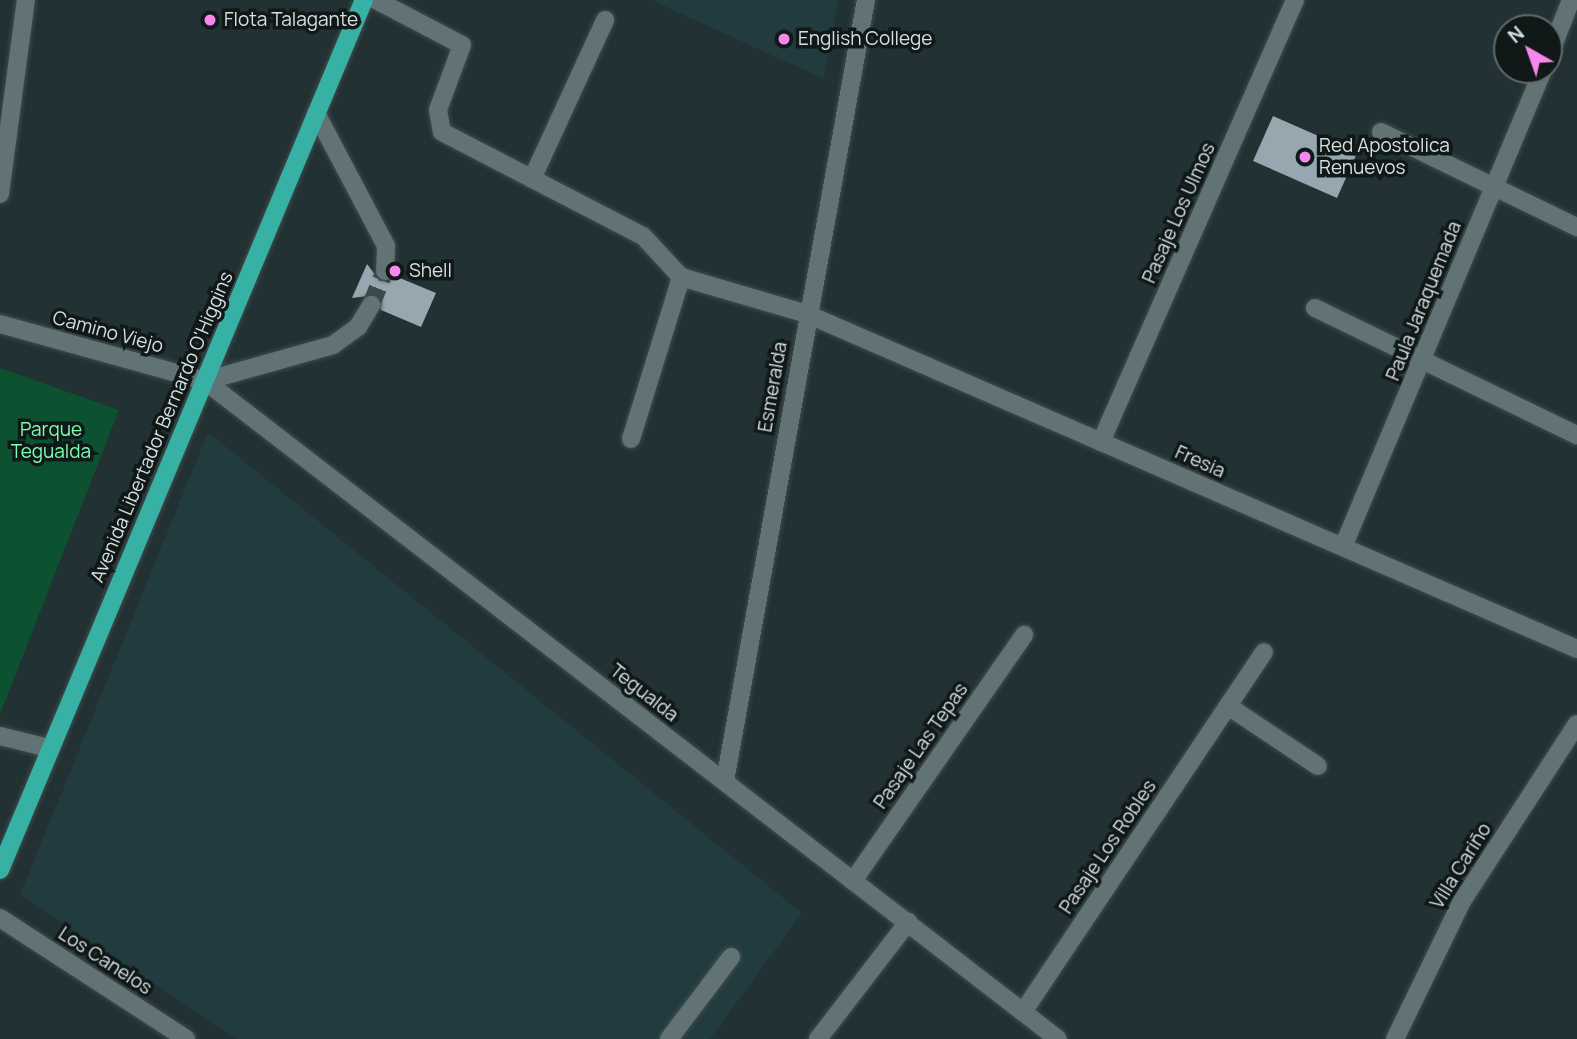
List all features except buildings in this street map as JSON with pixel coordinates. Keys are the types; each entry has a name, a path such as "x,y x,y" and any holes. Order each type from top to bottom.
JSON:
{"main road":[{"name":"Avenida Libertador Bernardo O'Higgins","path":"0,870 364,0"}],"street":[{"path":"0,194 26,0"},
{"path":"376,0 462,45 438,110 442,132 643,236 681,277 631,439"},
{"name":"Esmeralda","path":"725,782 807,314 866,0"},
{"name":"Pasaje Los Ulmos","path":"1101,442 1295,0"},
{"path":"1563,20 1571,0"},
{"path":"532,179 605,20"},
{"name":"Paula Jaraquemada","path":"1343,547 1537,84"},
{"path":"316,113 386,246 385,271"},
{"path":"1381,132 1577,227"},
{"name":"Fresia","path":"681,277 807,314 1577,649"},
{"path":"205,381 333,345 358,327 371,306"},
{"path":"1315,308 1577,435"},
{"name":"Camino Viejo","path":"0,324 205,381"},
{"name":"Tegualda","path":"205,381 908,922 1023,1012 1047,1036"},
{"name":"Pasaje Las Tepas","path":"853,881 1024,635"},
{"name":"Pasaje Los Robles","path":"1023,1012 1264,652"},
{"path":"1228,706 1318,766"},
{"name":"Villa Cariño","path":"1395,1039 1462,901 1577,724"},
{"path":"0,736 49,748"},
{"name":"Los Canelos","path":"0,918 186,1039"},
{"path":"818,1039 908,922"},
{"path":"669,1039 731,957"}],"shaded area":[{"name":"English College","path":"651,0 838,0 824,79"},
{"path":"208,432 802,913 710,1039 237,1039 20,895"}],"green space":[{"name":"Parque Tegualda","path":"0,368 119,410 0,714"}],"tunnel":[{"path":"371,305 385,271"}],"place":[{"name":"Flota Talagante","path":"210,20"},
{"name":"English College","path":"784,39"},
{"name":"Red Apostolica Renuevos","path":"1305,157"},
{"name":"Shell","path":"395,271"}]}
